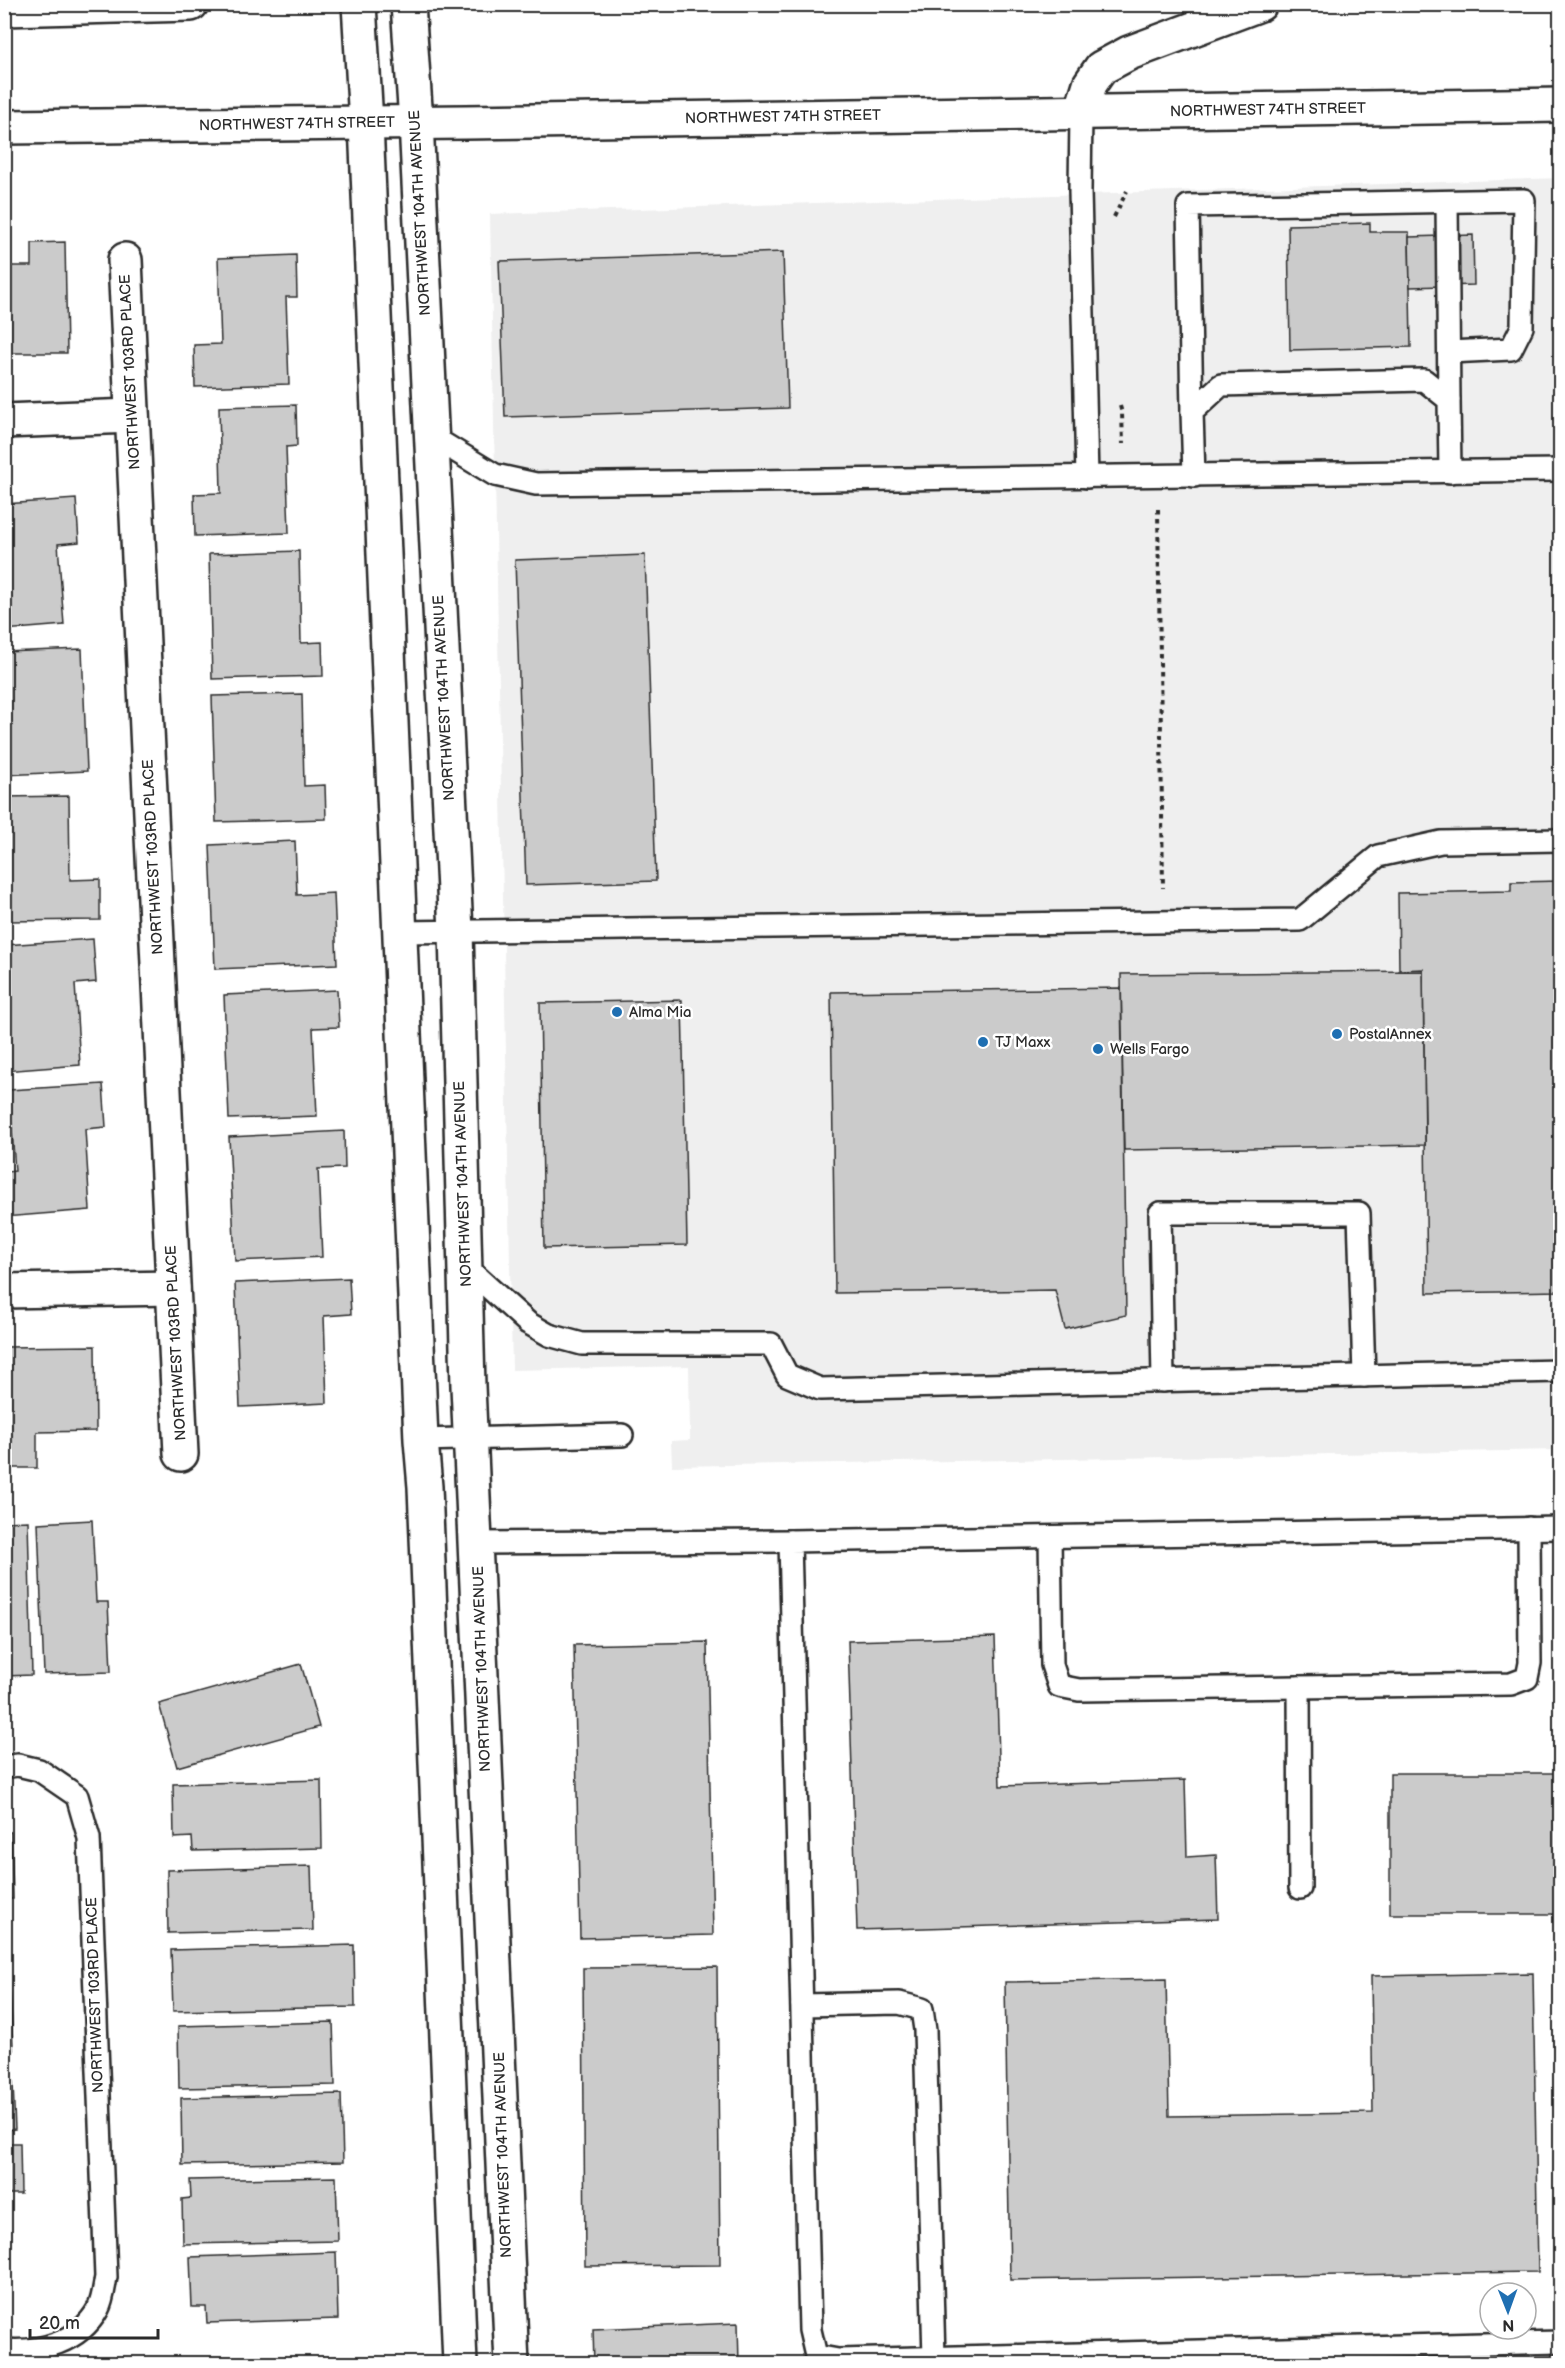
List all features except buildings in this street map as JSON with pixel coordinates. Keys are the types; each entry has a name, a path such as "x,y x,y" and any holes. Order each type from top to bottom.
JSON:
{"street":[{"path":"4,9 191,4"},
{"path":"359,4 366,123 421,1440 425,1487 460,2364"},
{"name":"NORTHWEST 104TH AVENUE","path":"408,4 416,122 456,931 465,1266 512,2364"},
{"path":"1081,113 1090,84 1101,68 1130,53 1260,4"},
{"name":"NORTHWEST 74TH STREET","path":"4,127 1560,105"},
{"name":"NORTHWEST 103RD PLACE","path":"124,260 181,1454"},
{"path":"4,421 132,416"},
{"path":"4,1292 173,1288"}],"lane":[{"path":"1081,113 1080,191 1087,477"},
{"path":"1194,476 1188,206 1524,200 1522,327 1519,334 1511,349 1449,352"},
{"path":"1447,202 1450,472"},
{"path":"1192,412 1221,385 1424,380 1449,400"},
{"path":"431,436 495,475 536,484 1560,470"},
{"path":"400,932 1300,920 1378,856 1441,842 1560,840"},
{"path":"1163,1381 1160,1213 1359,1213 1364,1376"},
{"path":"465,1266 528,1323 549,1335 582,1344 771,1344 787,1375 820,1389 1560,1371"},
{"path":"421,1440 622,1435"},
{"path":"1050,1538 1052,1665 1059,1686 1079,1690 1511,1684 1527,1678 1530,1663 1529,1528"},
{"path":"476,1543 1050,1538 1560,1528"},
{"path":"790,1541 810,2330 816,2356 838,2360 934,2358 979,2360 1395,2355 1560,2342"},
{"path":"1299,1687 1300,1888"},
{"name":"NORTHWEST 103RD PLACE","path":"4,1767 18,1765 39,1770 76,1796 89,1838 106,2277 99,2308 81,2329 56,2345 22,2351 4,2350"},
{"path":"802,2006 899,2003 922,2009 926,2030 934,2358"}],"path":[{"path":"1158,504 1164,922"}],"shaded area":[{"path":"1560,178 1560,1450 672,1466 671,1441 690,1440 689,1366 512,1370 490,214"}],"place":[{"name":"Alma Mia","path":"617,1012"},
{"name":"PostalAnnex","path":"1337,1034"},
{"name":"TJ Maxx","path":"983,1042"},
{"name":"Wells Fargo","path":"1098,1049"}]}
